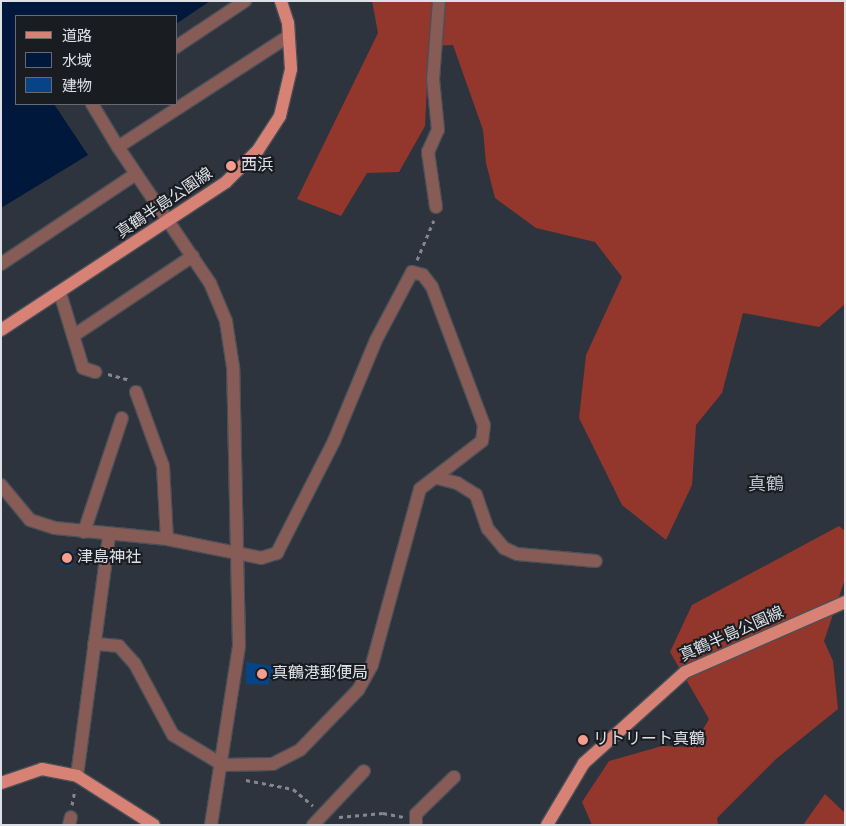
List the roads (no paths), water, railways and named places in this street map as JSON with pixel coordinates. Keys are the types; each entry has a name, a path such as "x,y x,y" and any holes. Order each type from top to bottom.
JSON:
{"main road":[{"name":"真鶴半島公園線","path":"1,330 169,221 241,170 267,138 280,116 288,91 289,36 281,1"},
{"name":"真鶴半島公園線","path":"547,825 584,762 685,672 845,602"},
{"path":"1,783 42,769 77,776 154,825"}],"street":[{"path":"178,46 245,1"},
{"path":"436,207 428,152 438,130 433,79 439,1"},
{"path":"118,147 289,36"},
{"path":"93,105 118,147 193,256 226,321 233,367 238,553 238,646 222,770 211,825"},
{"path":"1,264 136,174"},
{"path":"73,336 193,256"},
{"path":"1,485 30,520 109,536 167,539 261,558 277,553 288,536 376,340 412,272 422,274 432,287 484,425 482,441 437,478 420,489 372,664 358,690 300,750 284,759 222,770 172,735 135,664 119,646 94,644"},
{"path":"60,293 82,368 95,372"},
{"path":"136,392 163,466 167,539"},
{"path":"84,532 122,418"},
{"path":"437,478 457,483 476,495 488,529 504,548 517,554 596,561"},
{"path":"77,776 109,536"},
{"path":"313,825 364,771"},
{"path":"416,825 416,814 454,776"}],"water":[{"path":"1,1 210,1 178,23 178,15 15,15 15,105 55,105 88,155 1,208"}],"place":[{"name":"西浜","path":"231,166"},
{"name":"津島神社","path":"67,558"},
{"name":"真鶴港郵便局","path":"262,674"},
{"name":"リトリート真鶴","path":"583,740"}],"district":[{"name":"真鶴","path":"766,485"}]}
